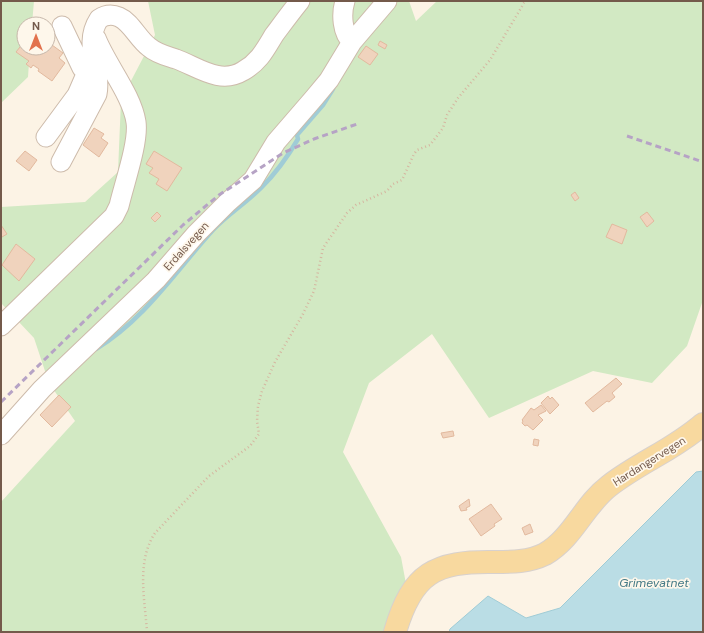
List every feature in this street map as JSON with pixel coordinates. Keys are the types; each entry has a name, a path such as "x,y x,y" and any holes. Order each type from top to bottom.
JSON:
{"main road":[{"name":"Hardangervegen","path":"395,632 406,602 414,588 434,570 462,562 523,561 545,553 566,537 587,508 609,486 628,473 675,446 703,424"}],"street":[{"path":"46,137 77,95 91,72 93,31 98,19 108,15 116,16 124,20 144,43 156,52 209,74 221,76 241,72 262,55 286,18 300,1"},
{"path":"345,1 342,10 343,20 346,34 352,42"},
{"name":"Erdalsvegen","path":"1,435 42,389 156,280 196,234 228,202 253,180 276,142 329,80 352,42 387,1"},
{"path":"61,162 97,94 98,84 91,72 79,64 62,26"},
{"path":"1,326 114,216 119,206 135,144 136,121 128,101 100,49 93,31"}],"path":[{"path":"147,632 144,558 148,544 155,533 209,476 250,446 259,434 257,413 262,391 275,362 303,314 314,290 323,248 343,218 356,205 387,191 393,184 402,180 414,154 417,150 430,145 443,128 447,115 458,98 490,60 524,3 527,1"}],"green space":[{"path":"1,1 34,1 33,16 16,16 16,56 29,56 28,77 1,103"},
{"path":"148,1 409,1 416,21 437,1 703,1 703,300 687,346 652,383 593,371 489,418 432,334 369,383 343,452 401,557 409,600 402,632 1,632 1,502 75,421 49,383 34,338 1,303 1,207 85,202 118,172 121,100 155,35"}],"water":[{"name":"Grimevatnet","path":"703,471 703,632 449,632 450,629 488,596 526,618 560,608 696,472"}],"building":[{"path":"380,41 387,45 385,49 378,45"},
{"path":"366,46 378,54 370,65 358,57"},
{"path":"56,48 63,53 59,58 65,63 52,81 38,71 39,69 33,65 31,68 26,64 29,61 22,56 56,56"},
{"path":"94,128 104,134 101,138 108,143 99,157 83,145"},
{"path":"25,151 37,160 29,171 16,161"},
{"path":"154,151 182,168 167,191 156,184 159,179 149,173 153,168 146,164"},
{"path":"575,192 579,198 575,201 571,195"},
{"path":"157,212 161,216 155,222 151,218"},
{"path":"647,212 654,221 647,227 640,217"},
{"path":"612,224 627,230 622,244 606,237"},
{"path":"1,225 7,234 2,237 1,236"},
{"path":"16,244 35,259 19,281 2,265"},
{"path":"616,378 622,384 612,393 615,397 609,402 607,401 593,412 585,403"},
{"path":"59,395 71,407 52,427 40,415"},
{"path":"548,396 550,399 552,397 559,405 550,414 541,403"},
{"path":"541,405 546,411 538,415 543,420 533,430 527,425 525,426 522,423 522,420 531,408 534,410"},
{"path":"453,431 454,436 443,438 441,433"},
{"path":"534,439 539,440 538,446 533,445"},
{"path":"469,499 470,506 466,508 467,510 461,511 459,506"},
{"path":"491,504 502,519 481,536 469,519"},
{"path":"530,524 533,532 525,535 522,528"}],"waterway":[{"path":"96,349 130,324 159,294 213,230 266,182 290,153 298,139 297,135 323,105 333,89"}],"railway":[{"path":"1,402 183,225 219,195 283,153 314,139 360,123"},
{"path":"627,136 703,162"}]}
